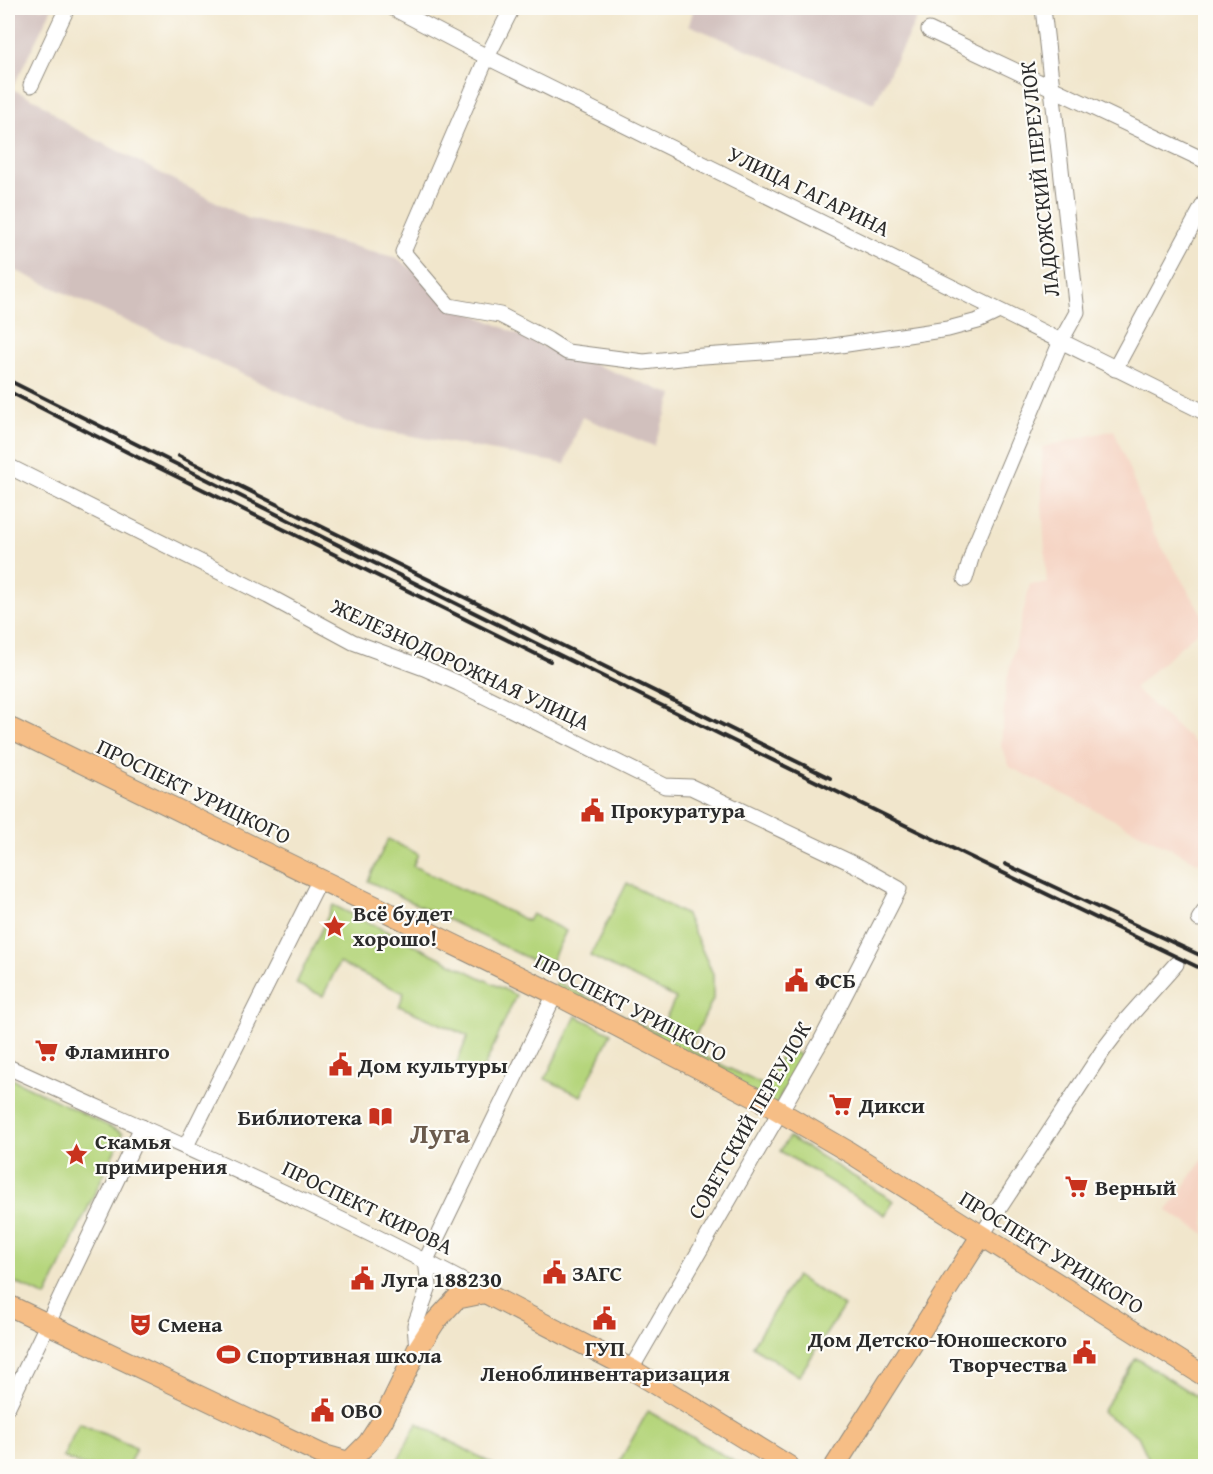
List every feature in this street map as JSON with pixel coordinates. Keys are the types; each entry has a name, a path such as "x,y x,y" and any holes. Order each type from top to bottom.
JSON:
{"main road":[{"name":"ПРОСПЕКТ УРИЦКОГО","path":"8,727 555,994 780,1111 1206,1377"},
{"path":"835,1467 981,1236"},
{"path":"8,1305 321,1454 349,1464 368,1443 383,1420 417,1350 435,1322 456,1299 485,1293"},
{"name":"ПРОСПЕКТ КИРОВА","path":"485,1293 631,1369 789,1467"}],"street":[{"path":"31,85 67,8"},
{"path":"512,8 488,57 403,252 449,306 500,315 567,352 644,362 820,348 948,329 978,321 999,311"},
{"name":"ЛАДОЖСКИЙ ПЕРЕУЛОК","path":"965,579 974,548 1061,341 1077,312 1043,8"},
{"name":"УЛИЦА ГАГАРИНА","path":"400,10 488,57 1206,413"},
{"path":"929,30 1206,161"},
{"path":"1115,369 1206,200"},
{"name":"ЖЕЛЕЗНОДОРОЖНАЯ УЛИЦА","path":"8,466 268,596 353,642 458,683 665,786 691,787 860,867 899,890"},
{"path":"186,1146 320,879"},
{"name":"СОВЕТСКИЙ ПЕРЕУЛОК","path":"631,1369 820,1041 899,890"},
{"path":"981,1236 1104,1049 1127,1019 1176,964"},
{"path":"417,1350 415,1325 429,1286 426,1260 555,994"},
{"name":"ПРОСПЕКТ КИРОВА","path":"8,1067 186,1146 426,1260 485,1293"},
{"path":"8,1406 142,1127"}],"shaded area":[{"path":"8,8 52,8 12,89 40,102 70,126 247,218 397,258 476,315 556,352 586,361 673,395 654,446 582,417 565,464 353,425 8,267"},
{"path":"694,8 922,8 874,103 689,25"},
{"path":"1114,430 1153,532 1205,619 1205,625 1134,688 1205,752 1205,852 1199,863 1010,767 1001,746 1006,684 1030,584 1047,584 1042,504 1042,447"},
{"path":"1205,1156 1205,1234 1167,1211"}],"green space":[{"path":"388,839 418,854 413,866 528,921 532,914 566,931 548,968 368,881"},
{"path":"627,883 686,915 713,974 713,999 689,1049 765,1086 785,1048 802,1056 775,1107 551,993 557,982 658,1033 676,998 590,956"},
{"path":"333,905 516,995 480,1077 456,1065 468,1036 399,1006 404,993 339,963 323,996 296,984"},
{"path":"576,1016 611,1033 581,1096 545,1079"},
{"path":"8,1077 123,1133 46,1297 8,1279"},
{"path":"789,1137 894,1201 885,1215 780,1151"},
{"path":"796,1276 844,1306 799,1376 752,1346"},
{"path":"1136,1358 1205,1402 1205,1448 1194,1466 1152,1466 1138,1436 1102,1412"},
{"path":"648,1411 742,1466 617,1466"},
{"path":"79,1423 136,1448 128,1466 84,1466 63,1457"},
{"path":"417,1423 496,1466 395,1466"}],"railway":[{"path":"8,380 755,752 1206,971"},
{"path":"8,391 550,661"},
{"path":"179,456 830,778"},
{"path":"1005,864 1206,958"}],"place":[{"name":"Прокуратура","path":"593,810"},
{"name":"Всё будет хорошо!","path":"335,926"},
{"name":"ФСБ","path":"797,980"},
{"name":"Фламинго","path":"47,1051"},
{"name":"Дом культуры","path":"340,1065"},
{"name":"Дикси","path":"841,1105"},
{"name":"Библиотека","path":"380,1117"},
{"name":"Скамья примирения","path":"77,1154"},
{"name":"Верный","path":"1077,1187"},
{"name":"ЗАГС","path":"554,1273"},
{"name":"Луга 188230","path":"363,1279"},
{"name":"ГУП Леноблинвентаризация","path":"605,1319"},
{"name":"Смена","path":"140,1324"},
{"name":"Дом Детско-Юношеского Творчества","path":"1085,1352"},
{"name":"Спортивная школа","path":"229,1355"},
{"name":"ОВО","path":"323,1410"}],"district":[{"name":"Луга","path":"440,1132"}]}
